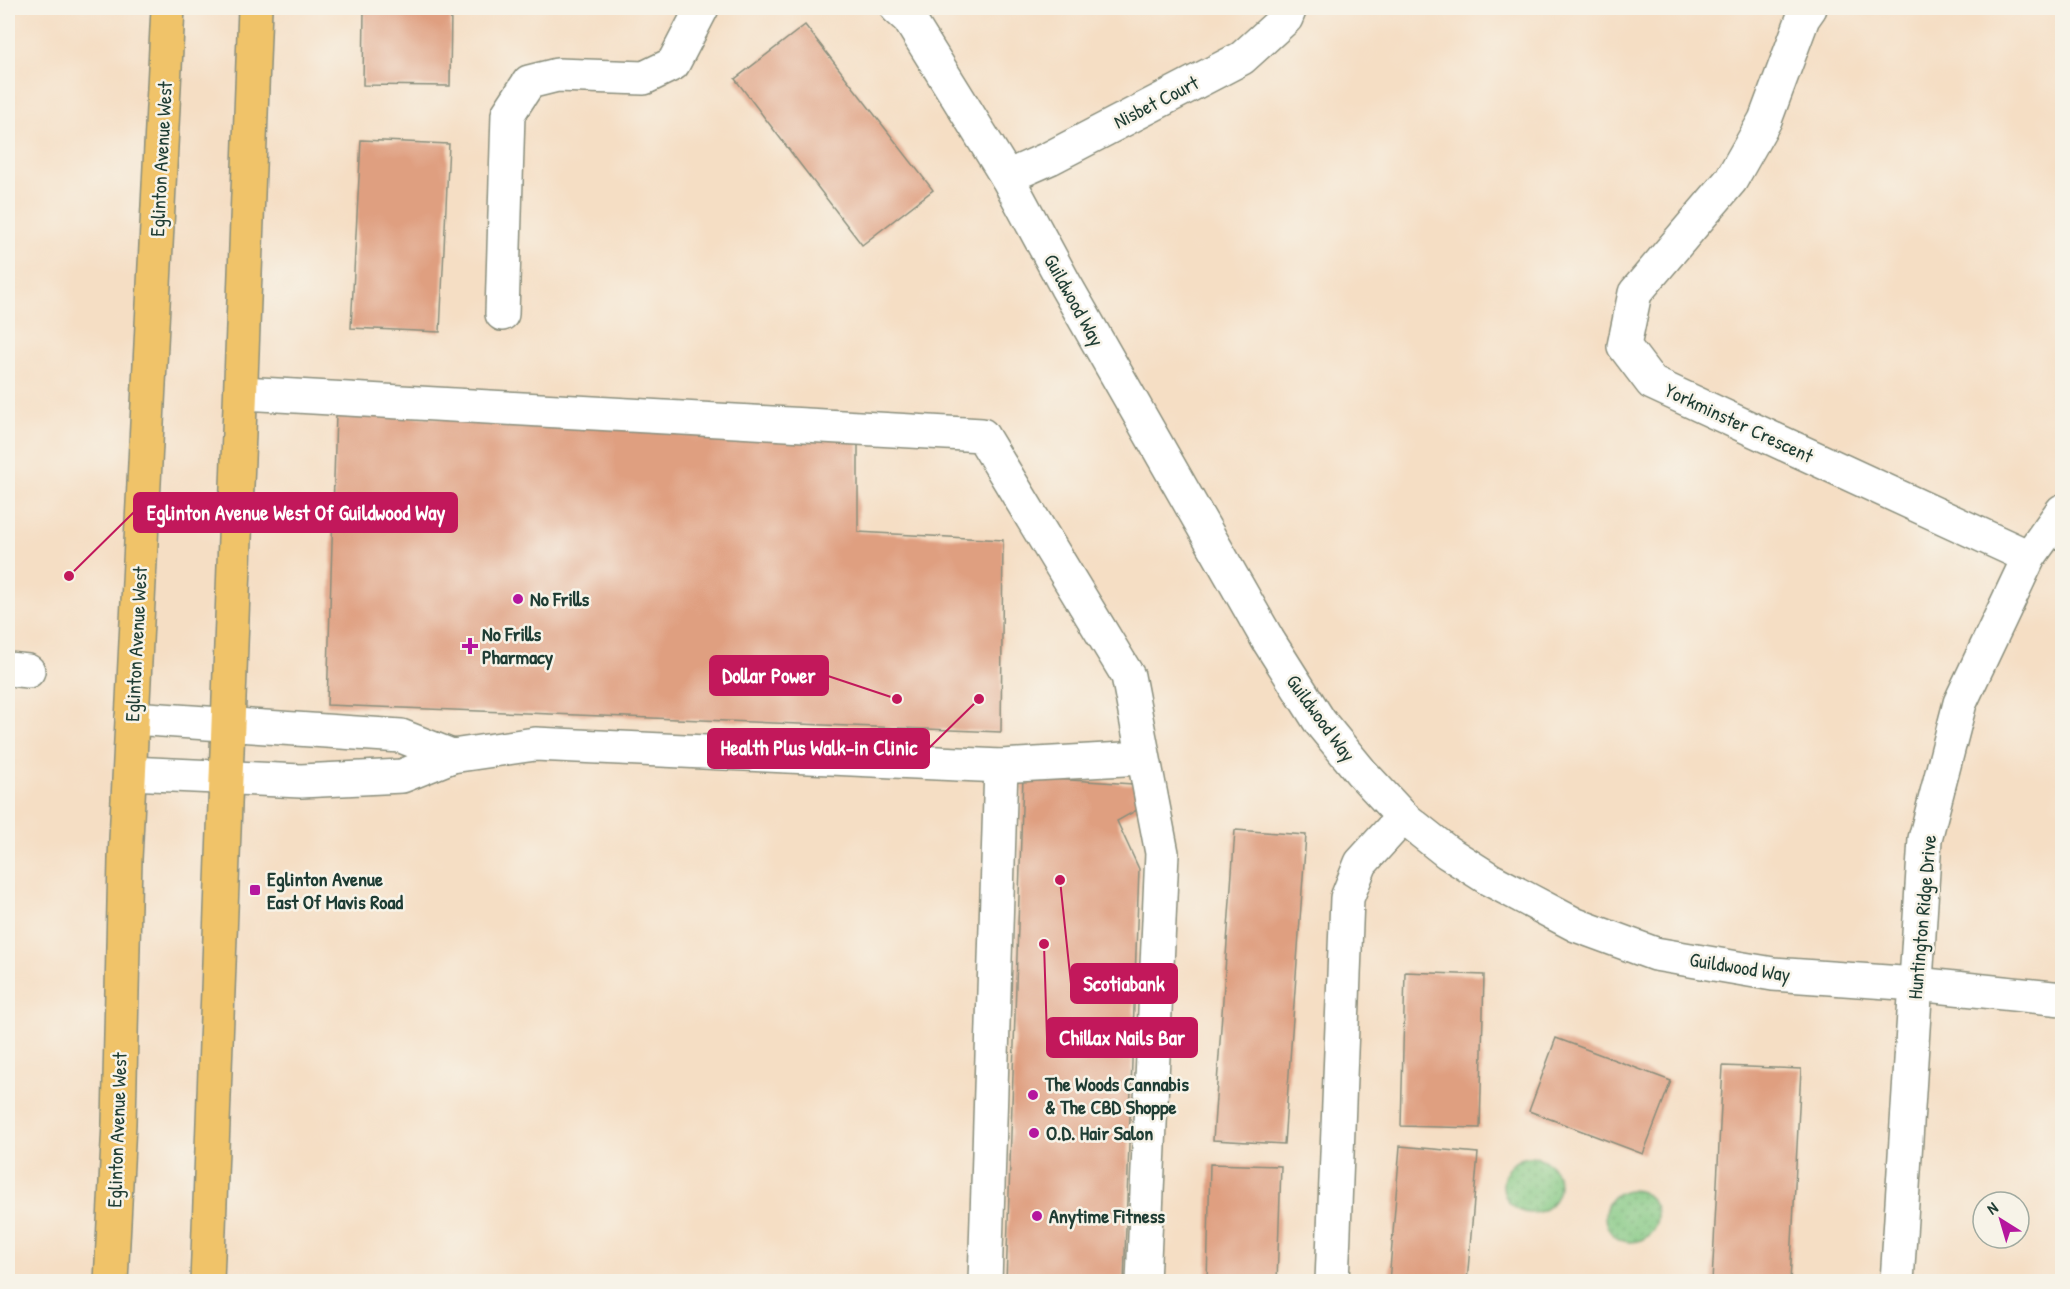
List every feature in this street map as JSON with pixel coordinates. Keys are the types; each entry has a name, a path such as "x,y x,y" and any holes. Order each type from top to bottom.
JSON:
{"main road":[{"name":"Eglinton Avenue West","path":"111,1281 132,718 168,8"},
{"path":"207,1281 255,8"}],"street":[{"path":"502,314 508,114 529,82 557,75 644,78 673,64 702,8"},
{"name":"Guildwood Way","path":"897,8 909,19 1007,177 1066,286 1268,640 1320,722 1361,772 1403,817 1447,852 1491,880 1576,925 1655,954 1773,974 1916,984 2062,999"},
{"name":"Nisbet Court","path":"1007,177 1050,158 1242,58 1286,18 1290,8"},
{"name":"Yorkminster Crescent","path":"1810,8 1803,18 1766,120 1731,180 1635,293 1623,346 1652,383 2029,557"},
{"path":"241,393 982,435 1128,676 1162,853 1143,1281"},
{"name":"Huntington Ridge Drive","path":"1897,1281 1925,839 1960,703 2029,557 2062,511"},
{"path":"132,718 400,736 452,756"},
{"path":"130,773 301,781 402,776 452,756 536,744 1001,766 1142,758"},
{"path":"985,1281 1001,766"},
{"path":"1332,1281 1347,898 1361,863 1403,817"}],"green space":[{"path":"1525,1157 1537,1157 1547,1161 1555,1169 1559,1185 1555,1201 1547,1209 1537,1213 1525,1213 1515,1209 1507,1201 1503,1191 1503,1179 1507,1169 1515,1161"},
{"path":"1631,1190 1645,1194 1653,1202 1657,1216 1653,1230 1645,1238 1631,1242 1617,1238 1609,1230 1605,1216 1609,1202 1617,1194"}],"building":[{"path":"364,8 451,8 450,86 363,85"},
{"path":"805,25 933,190 862,245 735,79"},
{"path":"361,140 449,144 440,332 351,328"},
{"path":"336,414 858,432 858,532 1003,540 1001,732 327,705"},
{"path":"1023,777 1133,784 1146,805 1117,821 1139,869 1124,1282 1006,1282"},
{"path":"1235,830 1306,835 1284,1144 1213,1140"},
{"path":"1405,972 1484,975 1480,1128 1401,1126"},
{"path":"1556,1038 1671,1081 1643,1154 1529,1111"},
{"path":"1723,1066 1801,1069 1790,1282 1712,1282"},
{"path":"1400,1146 1478,1153 1467,1282 1389,1282"},
{"path":"1210,1164 1281,1166 1277,1282 1207,1282"}],"place":[{"name":"Eglinton Avenue West Of Guildwood Way","path":"69,576"},
{"name":"No Frills","path":"518,599"},
{"name":"No Frills Pharmacy","path":"470,646"},
{"name":"Dollar Power","path":"897,699"},
{"name":"Health Plus Walk-in Clinic","path":"979,699"},
{"name":"Scotiabank","path":"1060,880"},
{"name":"Eglinton Avenue East Of Mavis Road","path":"255,890"},
{"name":"Chillax Nails Bar","path":"1044,944"},
{"name":"The Woods Cannabis & The CBD Shoppe","path":"1033,1095"},
{"name":"O.D. Hair Salon","path":"1034,1133"},
{"name":"Anytime Fitness","path":"1037,1216"}]}
